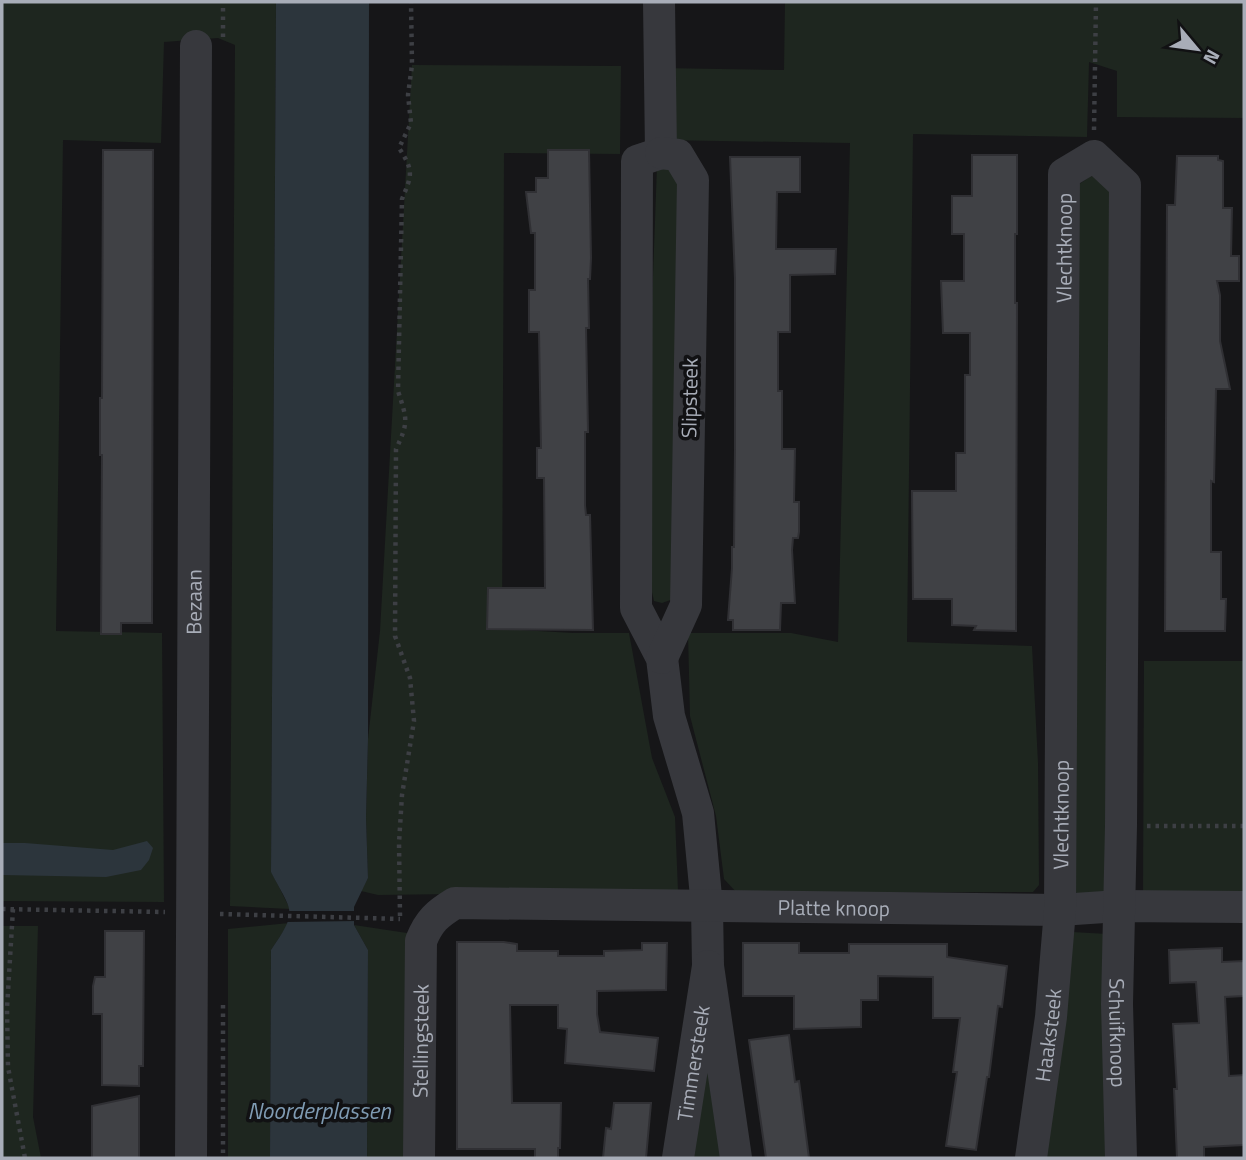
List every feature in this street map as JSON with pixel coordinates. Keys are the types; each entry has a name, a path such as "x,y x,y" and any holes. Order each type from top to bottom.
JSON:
{"street":[{"path":"659,2 661,153 637,161 636,608 662,658 669,716 698,813 707,907"},
{"name":"Bezaan","path":"191,1158 208,913 196,46"},
{"name":"Slipsteek","path":"661,153 678,155 693,180 686,605 662,658"},
{"path":"1094,156 1125,185 1119,906"},
{"name":"Vlechtknoop","path":"1060,910 1064,174 1094,156"},
{"name":"Platte knoop","path":"414,922 455,903 1060,910 1119,906 1244,907"},
{"name":"Schuifknoop","path":"1119,906 1117,1004 1121,1158"},
{"name":"Timmersteek","path":"707,907 708,966 736,1158"},
{"name":"Haaksteek","path":"1031,1158 1051,1017 1060,910"},
{"name":"Stellingsteek","path":"414,922 421,941 419,1158"},
{"name":"Timmersteek","path":"678,1158 708,966"}],"path":[{"path":"2,909 364,917 414,922 398,843 402,795 414,721 410,678 395,636 396,449 406,428 406,416 398,391 401,200 410,179 411,166 400,148 411,123 408,95 412,65 411,2"},
{"path":"1094,156 1096,2"},
{"path":"1121,827 1244,826"},
{"path":"13,909 7,1008 8,1068 25,1158"}],"shaded area":[{"path":"2,2 276,2 271,871 290,909 230,906 235,45 218,38 164,42 161,143 63,140 56,631 162,633 164,902 2,901"},
{"path":"785,2 1244,2 1244,118 1117,117 1117,71 1089,62 1087,137 913,134 907,642 1032,646 1038,763 1039,885 1033,892 737,893 724,879 716,816 690,716 688,633 791,633 838,642 850,143 660,140 661,68 784,70"},
{"path":"412,65 621,66 620,154 504,153 502,629 629,633 652,758 675,817 678,891 378,895 361,891 368,878 368,739 380,631"},
{"path":"657,166 669,168 679,184 673,599 662,603 654,601 643,552"},
{"path":"1091,176 1106,178 1113,189 1110,882 1101,897 1078,896 1073,886 1075,187"},
{"path":"1144,661 1244,661 1244,899 1143,899"},
{"path":"289,923 271,950 270,1158 228,1158 228,929"},
{"path":"354,925 407,933 408,1158 367,1158 368,950"},
{"path":"2,926 38,926 33,1117 41,1158 2,1158"},
{"path":"1072,932 1108,934 1113,1158 1044,1158"},
{"path":"709,1015 727,1158 685,1158"}],"water":[{"name":"Noorderplassen","path":"276,2 369,2 368,878 354,907 354,925 368,950 367,1158 270,1158 271,950 289,918 288,904 271,872"},
{"path":"147,841 153,848 149,860 141,870 106,877 2,875 2,843 113,850"}],"pier":[{"path":"287,911 358,911 357,921 286,922"}],"building":[{"path":"103,150 153,150 152,623 121,623 121,634 101,634"},
{"path":"548,150 589,150 591,258 588,279 589,328 586,328 588,432 585,432 585,505 586,515 590,515 593,630 487,629 488,588 545,588 544,478 537,478 537,448 541,448 539,332 529,332 529,290 535,290 535,233 531,233 526,192 536,192 536,178 548,178"},
{"path":"972,155 1017,155 1016,631 974,630 976,626 952,625 952,599 913,599 912,491 956,491 956,453 965,453 965,375 970,375 970,333 943,333 941,281 964,281 964,234 952,234 952,196 972,196"},
{"path":"1177,156 1218,156 1218,160 1223,161 1223,208 1232,208 1231,256 1239,256 1239,281 1217,281 1220,295 1220,341 1230,389 1216,389 1214,482 1211,481 1211,552 1221,552 1221,599 1226,599 1225,631 1165,631 1167,205 1175,205"},
{"path":"730,157 800,157 800,192 777,192 776,249 836,249 835,274 790,275 790,332 778,332 782,449 795,449 794,502 799,502 799,532 798,538 793,538 792,550 795,603 781,603 780,630 733,630 733,620 728,620 734,547 735,449 735,279"},
{"path":"105,931 144,931 143,1066 139,1066 139,1086 102,1085 102,1014 93,1014 93,986 95,977 105,977"},
{"path":"457,942 504,942 517,944 517,951 558,951 558,956 604,956 604,951 642,950 642,943 667,943 666,990 597,991 600,1032 658,1038 654,1071 565,1063 567,1029 558,1028 558,1005 510,1005 512,1103 561,1103 558,1158 535,1158 535,1149 457,1149"},
{"path":"743,943 799,943 799,953 849,953 849,944 947,944 947,957 1007,966 1002,1007 998,1006 976,1150 946,1146 957,1072 953,1072 960,1018 933,1018 933,977 878,976 878,1000 861,1000 861,1027 794,1029 794,996 743,996"},
{"path":"1222,948 1222,962 1244,961 1244,996 1225,997 1229,1076 1244,1075 1244,1145 1204,1147 1204,1158 1177,1158 1173,1024 1199,1023 1196,982 1170,983 1169,950"},
{"path":"789,1035 795,1082 799,1081 809,1158 766,1158 749,1040"},
{"path":"139,1096 139,1158 92,1158 92,1106"},
{"path":"614,1103 651,1103 646,1158 603,1158 606,1128 611,1129"}]}
